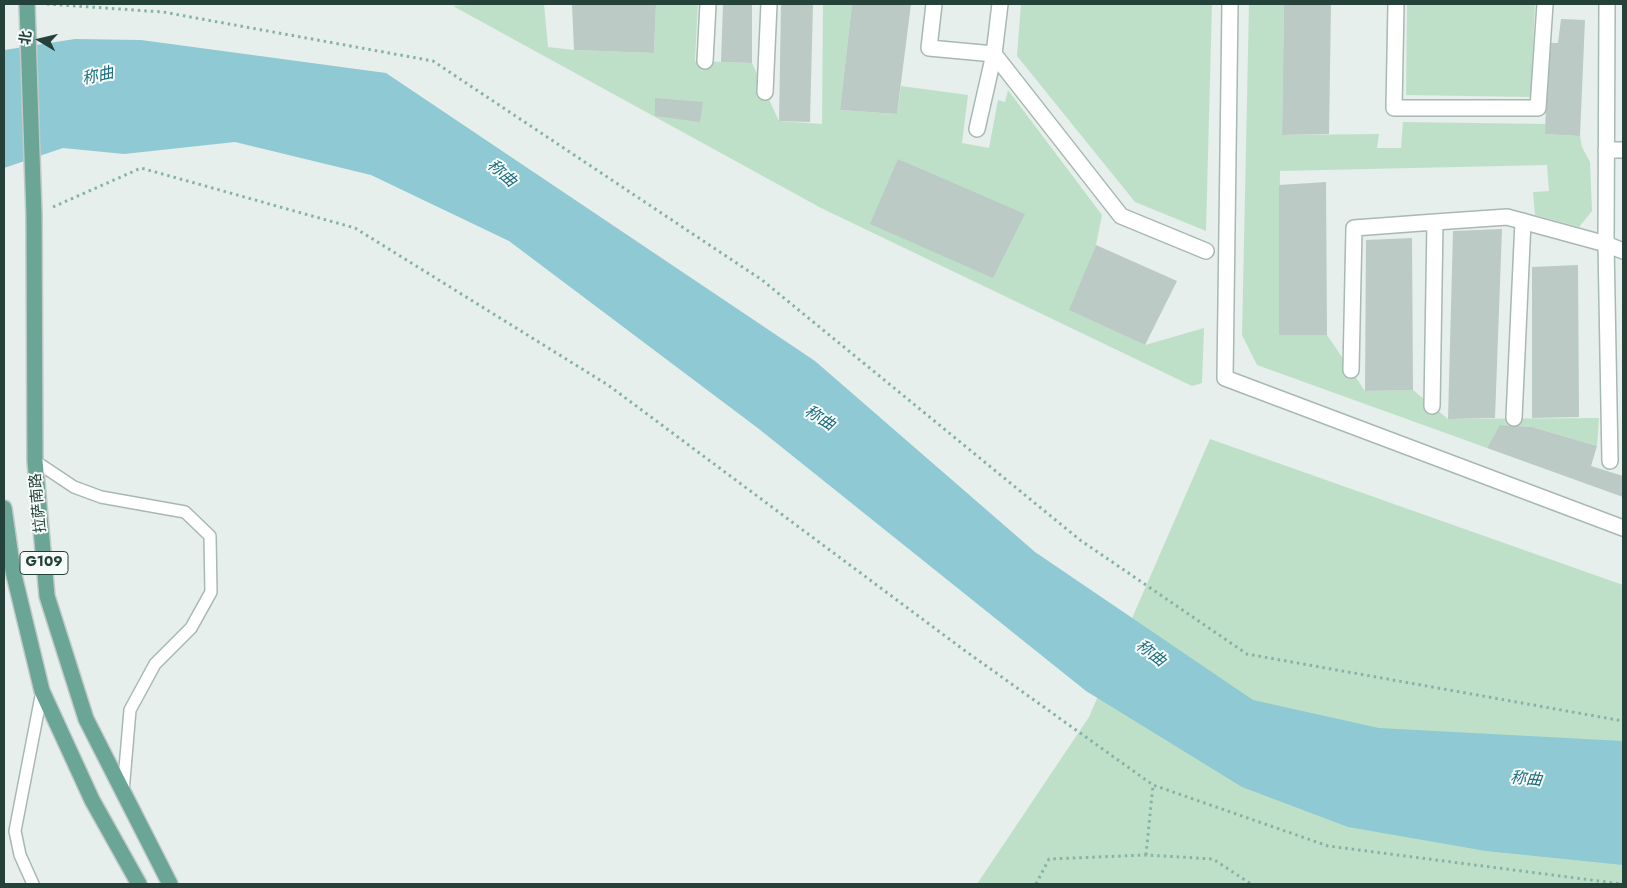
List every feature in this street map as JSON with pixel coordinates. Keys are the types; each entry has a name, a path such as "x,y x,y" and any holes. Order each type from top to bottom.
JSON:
{"main road":[{"name":"拉萨南路","path":"27,4 34,215 35,460 47,596 86,719 170,884"},
{"path":"4,508 13,571 42,690 92,800 139,884"}],"street":[{"path":"705,61 708,4"},
{"path":"765,92 769,4"},
{"path":"934,4 929,48 994,54 1121,216 1206,251"},
{"path":"977,129 994,54 1000,4"},
{"path":"1230,4 1225,378 1623,528"},
{"path":"1396,4 1394,108 1538,108 1545,4"},
{"path":"1607,4 1606,244 1610,461"},
{"path":"1606,150 1623,150"},
{"path":"1351,370 1354,228 1507,217 1606,244 1623,251"},
{"path":"1514,418 1523,221"},
{"path":"1432,406 1435,222"}],"lane":[{"path":"35,460 74,487 101,497 185,512 210,536 211,592 191,628 155,664 130,710 123,794"},
{"path":"33,884 20,855 15,831 42,690"}],"path":[{"path":"47,4 163,12 433,61 762,280 1080,540 1247,654 1623,721"},
{"path":"34,215 141,168 355,228 608,385 964,650 1153,785 1328,846 1622,884"},
{"path":"1146,855 1153,785"},
{"path":"1036,884 1049,859 1146,855 1213,858 1251,884"}],"green space":[{"path":"466,4 544,4 548,47 574,50 654,53 656,4 698,4 695,61 752,63 779,121 822,124 823,4 852,4 840,110 897,114 901,86 968,95 962,143 989,148 998,100 1005,102 1008,90 1102,215 1096,245 1070,310 1145,345 1204,328 1202,383 1192,386 821,208 453,6"},
{"path":"1021,4 1212,4 1206,231 1135,202 1017,56"},
{"path":"1249,4 1284,4 1282,135 1379,134 1377,148 1401,148 1403,122 1546,124 1546,134 1580,136 1582,147 1590,162 1592,211 1579,227 1535,215 1533,192 1549,191 1547,165 1280,171 1279,335 1327,335 1365,391 1413,390 1448,419 1599,418 1597,446 1532,427 1501,425 1487,448 1257,365 1242,335"},
{"path":"1407,4 1535,4 1531,97 1406,95"},
{"path":"1210,439 1623,585 1623,884 977,884 1089,717"}],"water":[{"name":"称曲","path":"75,39 141,40 386,73 815,361 1035,552 1253,700 1379,728 1623,741 1623,865 1486,851 1348,827 1242,787 1086,691 759,429 509,241 371,175 235,142 124,154 63,148 4,168 4,50"}],"building":[{"path":"572,4 656,4 654,53 574,50"},
{"path":"723,4 752,4 752,63 721,62"},
{"path":"781,4 813,4 810,122 779,121"},
{"path":"852,4 911,4 897,114 840,110"},
{"path":"1284,4 1331,4 1329,134 1282,135"},
{"path":"1561,19 1585,20 1580,136 1545,134 1548,43 1558,43"},
{"path":"655,98 703,102 700,122 655,116"},
{"path":"898,159 1025,214 993,278 870,224"},
{"path":"1326,182 1327,335 1279,335 1279,185"},
{"path":"1502,229 1495,418 1448,419 1453,231"},
{"path":"1412,238 1413,390 1365,391 1366,240"},
{"path":"1096,245 1177,281 1145,345 1069,310"},
{"path":"1578,265 1579,417 1532,418 1532,267"},
{"path":"1500,425 1532,427 1597,446 1591,466 1623,476 1623,497 1487,448"}]}
